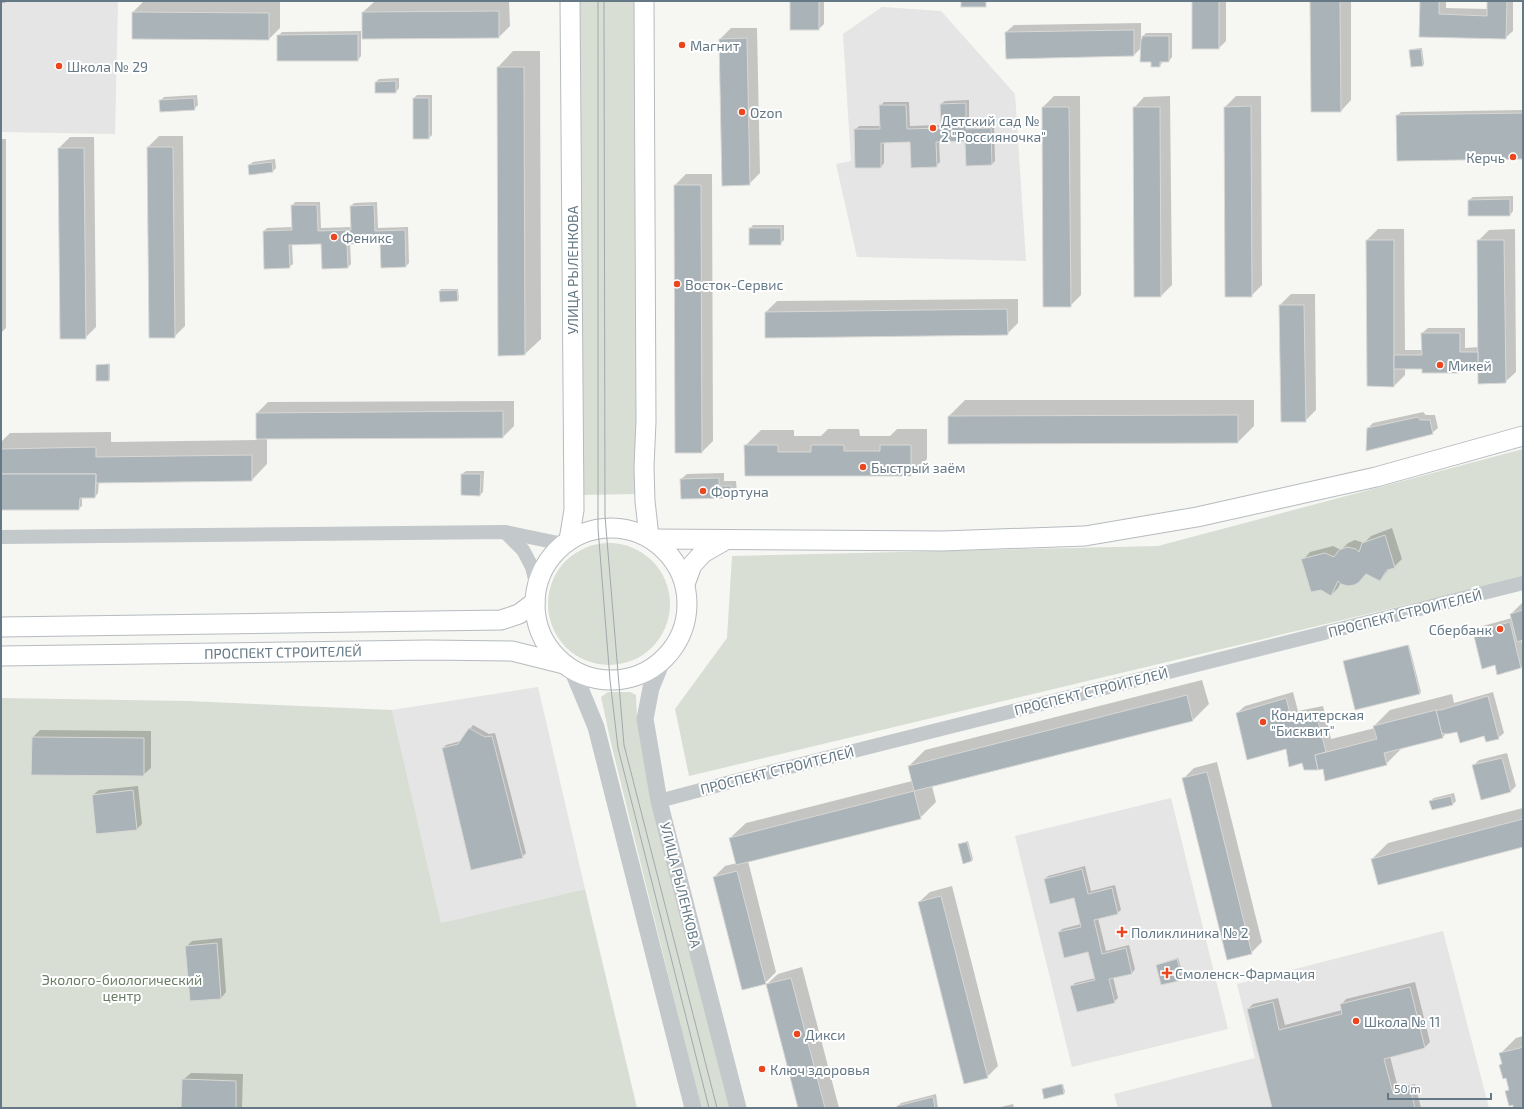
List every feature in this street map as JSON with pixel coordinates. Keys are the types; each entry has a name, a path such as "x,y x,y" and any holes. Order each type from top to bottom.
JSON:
{"main road":[{"name":"УЛИЦА РЫЛЕНКОВА","path":"566,542 574,510 570,1"},
{"path":"644,1 645,501 651,538 667,551 678,566 685,584 688,605 684,626 676,645 662,661 642,674 618,680 590,677 568,666 548,647 538,625 536,594 542,571 551,556 566,542 583,533 606,527 628,530 651,538 725,541 943,541 1085,536 1197,517 1372,478 1523,436"},
{"path":"685,584 692,565 703,553 725,541"},
{"name":"ПРОСПЕКТ СТРОИТЕЛЕЙ","path":"1,627 500,620 519,614 536,594"},
{"name":"ПРОСПЕКТ СТРОИТЕЛЕЙ","path":"1,656 428,650 512,651 568,666"}],"street":[{"path":"1,536 505,532 566,542"},
{"path":"505,532 523,550 532,567 536,594"},
{"name":"ПРОСПЕКТ СТРОИТЕЛЕЙ","path":"659,801 1523,583"},
{"name":"УЛИЦА РЫЛЕНКОВА","path":"662,661 651,688 645,719 659,801 738,1108"},
{"path":"568,666 596,727 693,1108"}],"shaded area":[{"name":"Школа № 29","path":"1,1 118,1 115,134 1,132"},
{"name":"Детский сад № 2 \"Россияночка\"","path":"882,7 941,11 1015,94 1026,261 857,257 836,164 851,161 843,34"},
{"path":"538,687 585,889 441,923 392,710"},
{"name":"Поликлиника № 2","path":"1171,798 1228,1029 1072,1067 1015,836"},
{"name":"Школа № 11","path":"1443,931 1489,1108 1118,1108 1114,1094 1255,1058 1237,984"}],"green space":[{"path":"580,1 634,1 638,494 581,495"},
{"path":"1523,449 1523,577 689,776 675,709 727,638 732,556 1158,546"},
{"path":"609,543 621,544 632,548 643,553 652,561 660,570 665,581 669,592 669,616 665,627 660,638 652,647 643,655 632,660 621,664 609,665 597,664 586,660 575,655 566,647 558,638 553,627 549,616 548,604 549,592 553,581 558,570 566,561 575,553 586,548 597,544"},
{"path":"608,692 630,692 636,695 637,717 736,1108 701,1108 611,743 601,697"},
{"name":"Эколого-биологический центр","path":"1,698 187,701 392,710 441,923 585,889 637,1108 1,1108"}],"building":[{"path":"790,1 819,1 819,30 790,30"},
{"path":"961,1 986,1 986,7 961,7"},
{"path":"1192,1 1219,1 1219,49 1192,49"},
{"path":"1310,1 1340,1 1341,112 1311,112"},
{"path":"1420,1 1439,1 1439,14 1487,16 1487,1 1507,1 1506,39 1419,37"},
{"path":"499,11 499,38 362,39 362,12"},
{"path":"132,12 269,13 269,40 132,39"},
{"path":"1134,30 1134,56 1006,59 1005,32"},
{"path":"358,34 358,61 277,61 277,35"},
{"path":"1142,36 1169,36 1169,62 1160,62 1160,67 1151,67 1151,62 1140,62"},
{"path":"747,38 750,185 722,186 719,39"},
{"path":"1421,49 1423,66 1411,67 1409,50"},
{"path":"497,67 524,67 525,355 498,356"},
{"path":"396,81 396,93 375,93 375,82"},
{"path":"194,98 195,110 160,112 159,100"},
{"path":"413,98 429,98 429,139 413,139"},
{"path":"966,103 966,129 991,128 992,165 966,166 965,141 936,142 937,167 911,168 910,142 881,143 881,168 855,168 854,129 880,129 879,105 906,105 907,129 941,128 940,104"},
{"path":"1251,106 1252,297 1225,297 1224,107"},
{"path":"1042,107 1069,107 1071,307 1043,307"},
{"path":"1133,107 1160,107 1161,297 1134,297"},
{"path":"1523,113 1523,159 1397,161 1396,115"},
{"path":"147,147 173,147 175,338 149,338"},
{"path":"58,148 84,148 86,339 60,339"},
{"path":"272,162 273,172 249,175 248,165"},
{"path":"674,185 701,185 702,453 675,453"},
{"path":"1510,199 1510,216 1468,216 1468,200"},
{"name":"Феникс","path":"291,205 317,205 318,231 351,230 350,206 374,205 375,231 405,230 406,267 381,268 380,243 347,244 348,268 322,269 321,244 289,245 290,268 264,269 263,231 292,230"},
{"path":"749,228 781,228 781,245 749,245"},
{"path":"1366,240 1394,240 1394,387 1367,386"},
{"path":"1477,240 1504,240 1506,383 1478,384"},
{"path":"457,290 458,301 440,302 439,291"},
{"path":"1279,305 1304,305 1306,422 1281,422"},
{"path":"1007,309 1008,335 765,338 765,312"},
{"path":"1421,333 1460,333 1460,352 1478,352 1478,367 1459,367 1459,373 1422,373 1422,369 1394,369 1394,355 1422,355"},
{"path":"109,364 109,381 96,381 96,365"},
{"path":"503,411 503,438 256,439 256,413"},
{"path":"1238,415 1238,443 948,444 948,416"},
{"path":"1418,417 1420,420 1430,420 1433,434 1366,451 1367,428"},
{"path":"744,445 778,445 778,452 811,452 811,445 844,445 844,451 880,451 880,445 911,445 911,476 745,476"},
{"path":"96,447 96,457 252,455 252,481 96,483 96,474 1,474 1,449"},
{"path":"1,474 96,474 95,498 80,498 79,510 1,510"},
{"path":"461,474 481,474 480,496 461,495"},
{"path":"719,478 719,486 731,486 732,498 681,499 680,479"},
{"path":"1385,535 1395,568 1387,570 1380,581 1366,574 1358,583 1354,585 1348,586 1341,584 1338,581 1331,596 1321,590 1311,592 1301,559 1325,553 1334,557 1339,550 1347,547 1356,549 1359,552 1362,543"},
{"path":"1523,610 1523,640 1517,642 1510,614"},
{"path":"1510,622 1521,668 1497,675 1495,665 1482,669 1473,632"},
{"path":"1408,645 1420,694 1355,710 1343,661"},
{"path":"1187,695 1193,721 914,791 908,766"},
{"path":"1488,696 1499,739 1486,742 1484,736 1460,743 1457,732 1447,734 1441,733 1436,710 1441,710"},
{"path":"1286,698 1291,717 1316,713 1326,752 1315,755 1318,770 1304,770 1302,763 1289,767 1286,749 1247,760 1236,713"},
{"path":"1436,710 1443,738 1384,753 1387,765 1325,781 1323,769 1318,770 1315,755 1377,739 1373,726"},
{"path":"469,728 485,737 492,736 523,858 471,870 442,748 458,744"},
{"path":"32,737 144,738 144,776 31,775"},
{"path":"1502,758 1511,792 1481,800 1472,765"},
{"path":"1207,772 1252,954 1227,960 1182,778"},
{"path":"133,790 137,830 96,834 92,795"},
{"path":"914,791 921,819 736,865 729,838"},
{"path":"1451,796 1453,805 1432,810 1429,801"},
{"path":"1523,819 1523,847 1378,885 1371,859"},
{"path":"967,842 972,861 963,864 958,844"},
{"name":"Поликлиника № 2","path":"1082,869 1088,894 1112,888 1118,914 1094,920 1102,954 1126,948 1132,974 1109,979 1115,1003 1077,1012 1070,986 1095,980 1088,952 1064,958 1058,932 1081,927 1074,898 1050,904 1044,879"},
{"path":"737,871 766,984 742,990 713,877"},
{"path":"941,896 988,1078 964,1084 918,902"},
{"path":"217,943 221,999 190,1001 185,946"},
{"path":"1177,959 1183,980 1161,985 1156,965"},
{"path":"791,978 825,1108 798,1108 766,984"},
{"path":"1410,987 1425,1048 1384,1059 1393,1093 1410,1088 1415,1108 1272,1108 1247,1009 1273,1002 1279,1030 1342,1014 1340,1004"},
{"path":"1523,1046 1523,1108 1513,1108 1513,1105 1509,1106 1505,1091 1509,1090 1506,1078 1503,1079 1499,1065 1502,1064 1499,1053"},
{"path":"182,1079 236,1081 236,1108 181,1108"},
{"path":"1062,1084 1064,1094 1044,1099 1042,1089"},
{"path":"933,1097 935,1108 897,1108 897,1106"}],"tram line":[{"path":"598,1 598,528 610,680 618,748 709,1108"},
{"path":"604,1 605,516 624,745 717,1108"}],"place":[{"name":"Магнит","path":"682,45"},
{"name":"Школа № 29","path":"59,66"},
{"name":"Ozon","path":"742,112"},
{"name":"Детский сад № 2 \"Россияночка\"","path":"933,128"},
{"name":"Керчь","path":"1513,157"},
{"name":"Феникс","path":"334,237"},
{"name":"Восток-Сервис","path":"677,284"},
{"name":"Микей","path":"1440,365"},
{"name":"Быстрый заём","path":"863,467"},
{"name":"Фортуна","path":"703,491"},
{"name":"Сбербанк","path":"1500,629"},
{"name":"Кондитерская \"Бисквит\"","path":"1263,722"},
{"name":"Поликлиника № 2","path":"1122,932"},
{"name":"Смоленск-Фармация","path":"1167,973"},
{"name":"Школа № 11","path":"1356,1021"},
{"name":"Дикси","path":"797,1034"},
{"name":"Ключ здоровья","path":"762,1069"}]}
